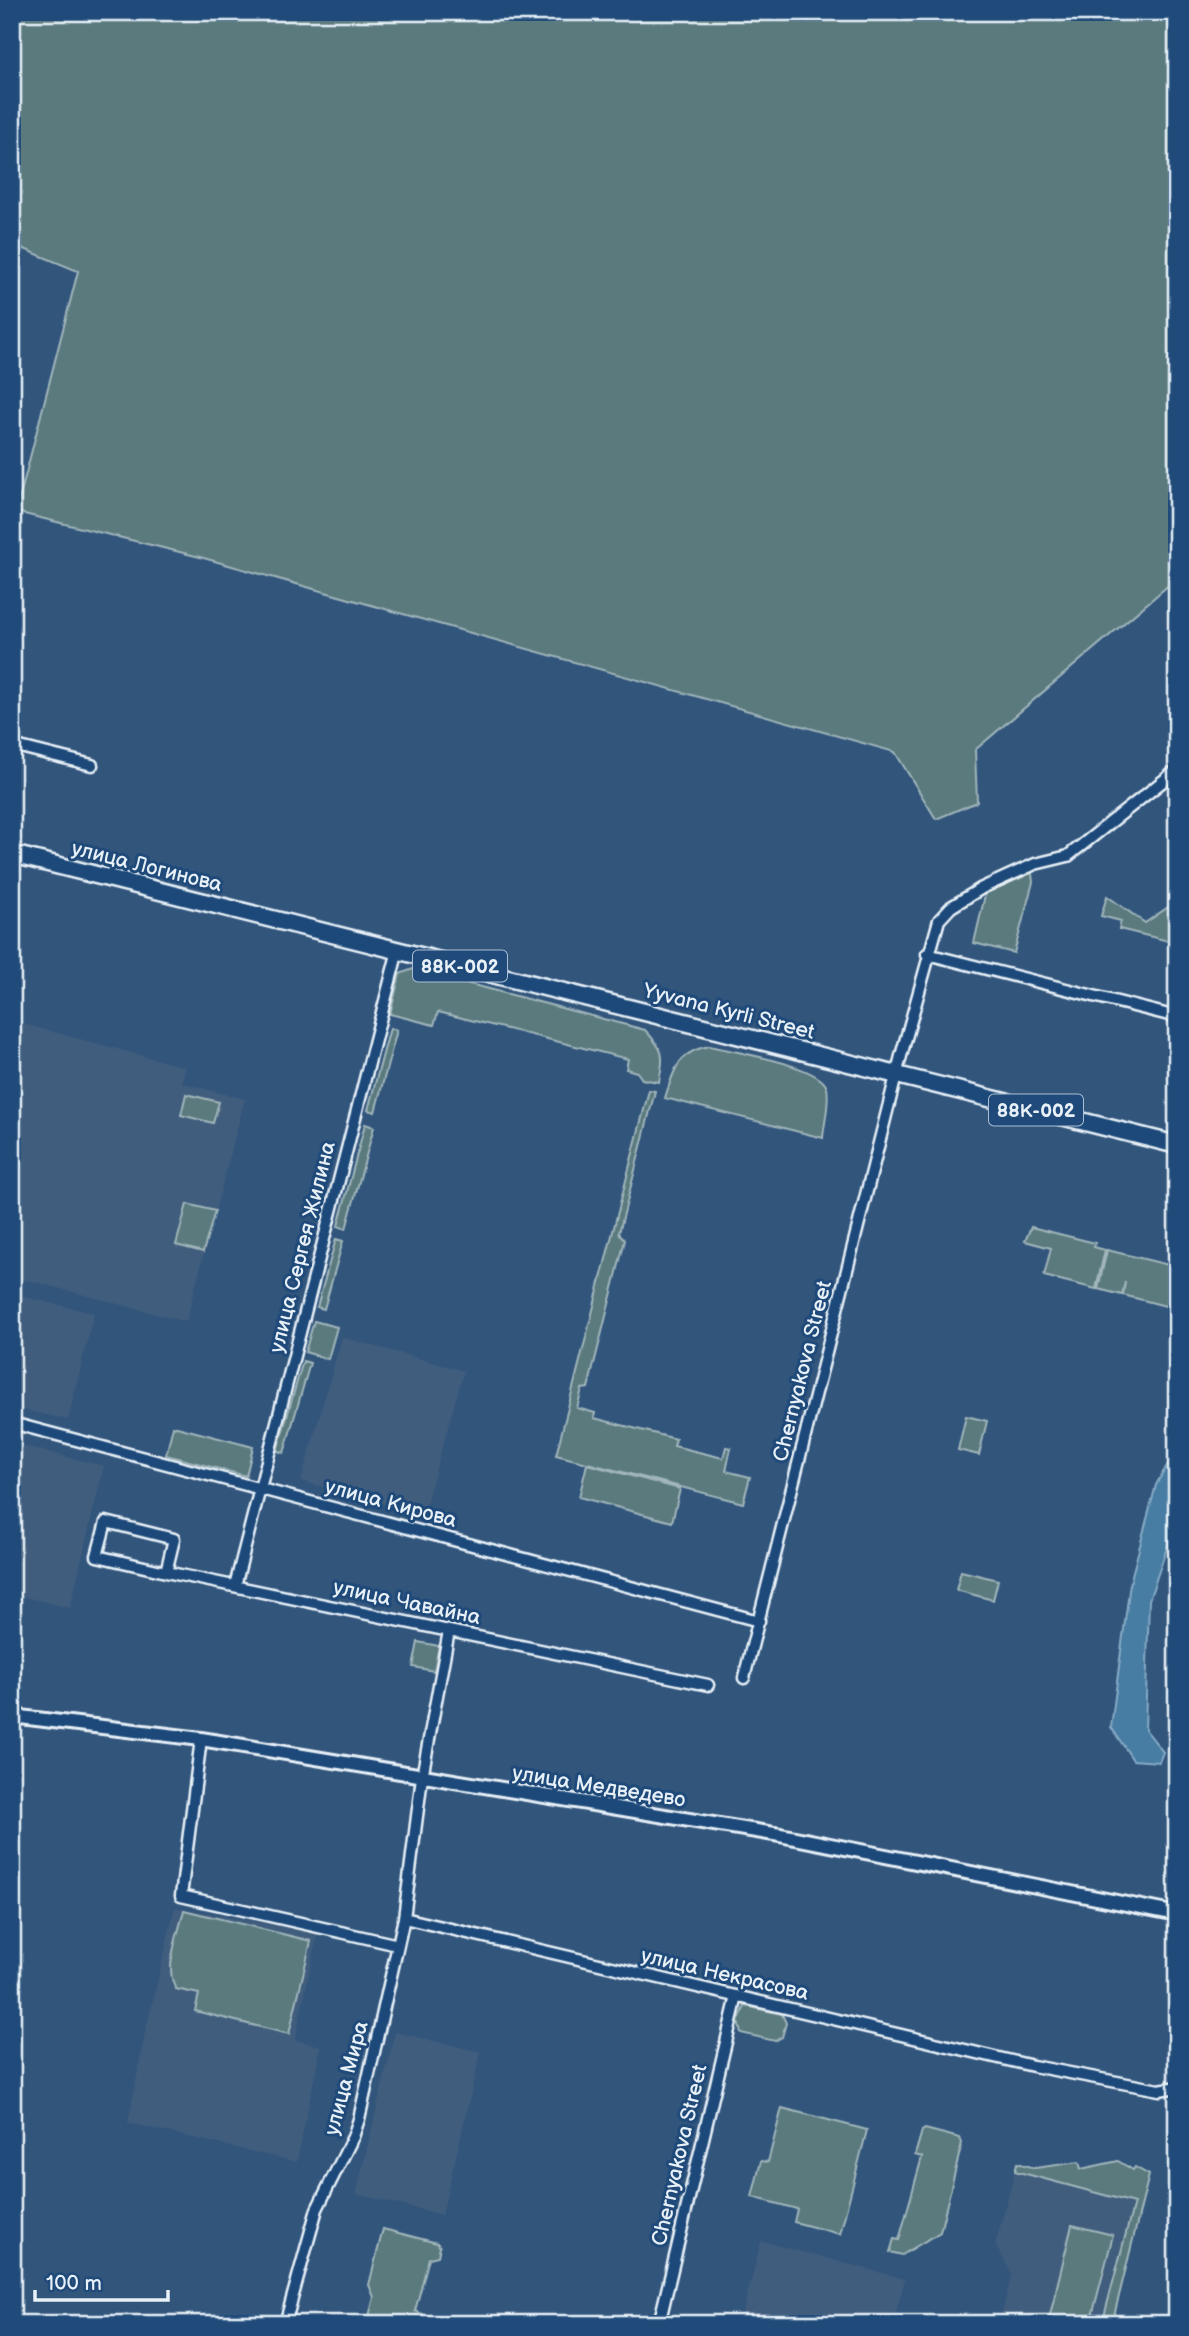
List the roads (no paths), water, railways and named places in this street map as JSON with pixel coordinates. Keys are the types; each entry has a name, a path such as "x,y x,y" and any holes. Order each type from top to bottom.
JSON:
{"main road":[{"name":"улица Логинова","path":"12,854 272,918"},
{"name":"Yyvana Kyrli Street","path":"272,918 1177,1145"}],"street":[{"path":"12,745 92,765"},
{"name":"Chernyakova Street","path":"744,1678 896,1074 927,954 939,920 951,907 982,888 1035,864 1068,856 1177,770"},
{"name":"улица Сергея Жилина","path":"235,1586 398,950"},
{"path":"927,954 1177,1017"},
{"name":"улица Кирова","path":"12,1423 759,1621"},
{"name":"улица Чавайна","path":"166,1573 174,1539 106,1522 97,1556 166,1573 708,1685"},
{"path":"404,1918 422,1777 449,1631"},
{"name":"улица Медведево","path":"12,1716 201,1739 780,1835 1177,1914"},
{"path":"201,1739 181,1896 398,1944"},
{"name":"улица Мира","path":"285,2324 317,2209 353,2137 359,2119 404,1918"},
{"name":"улица Некрасова","path":"404,1918 1045,2069 1159,2091 1177,2087"},
{"name":"Chernyakova Street","path":"659,2324 737,1996"}]}
